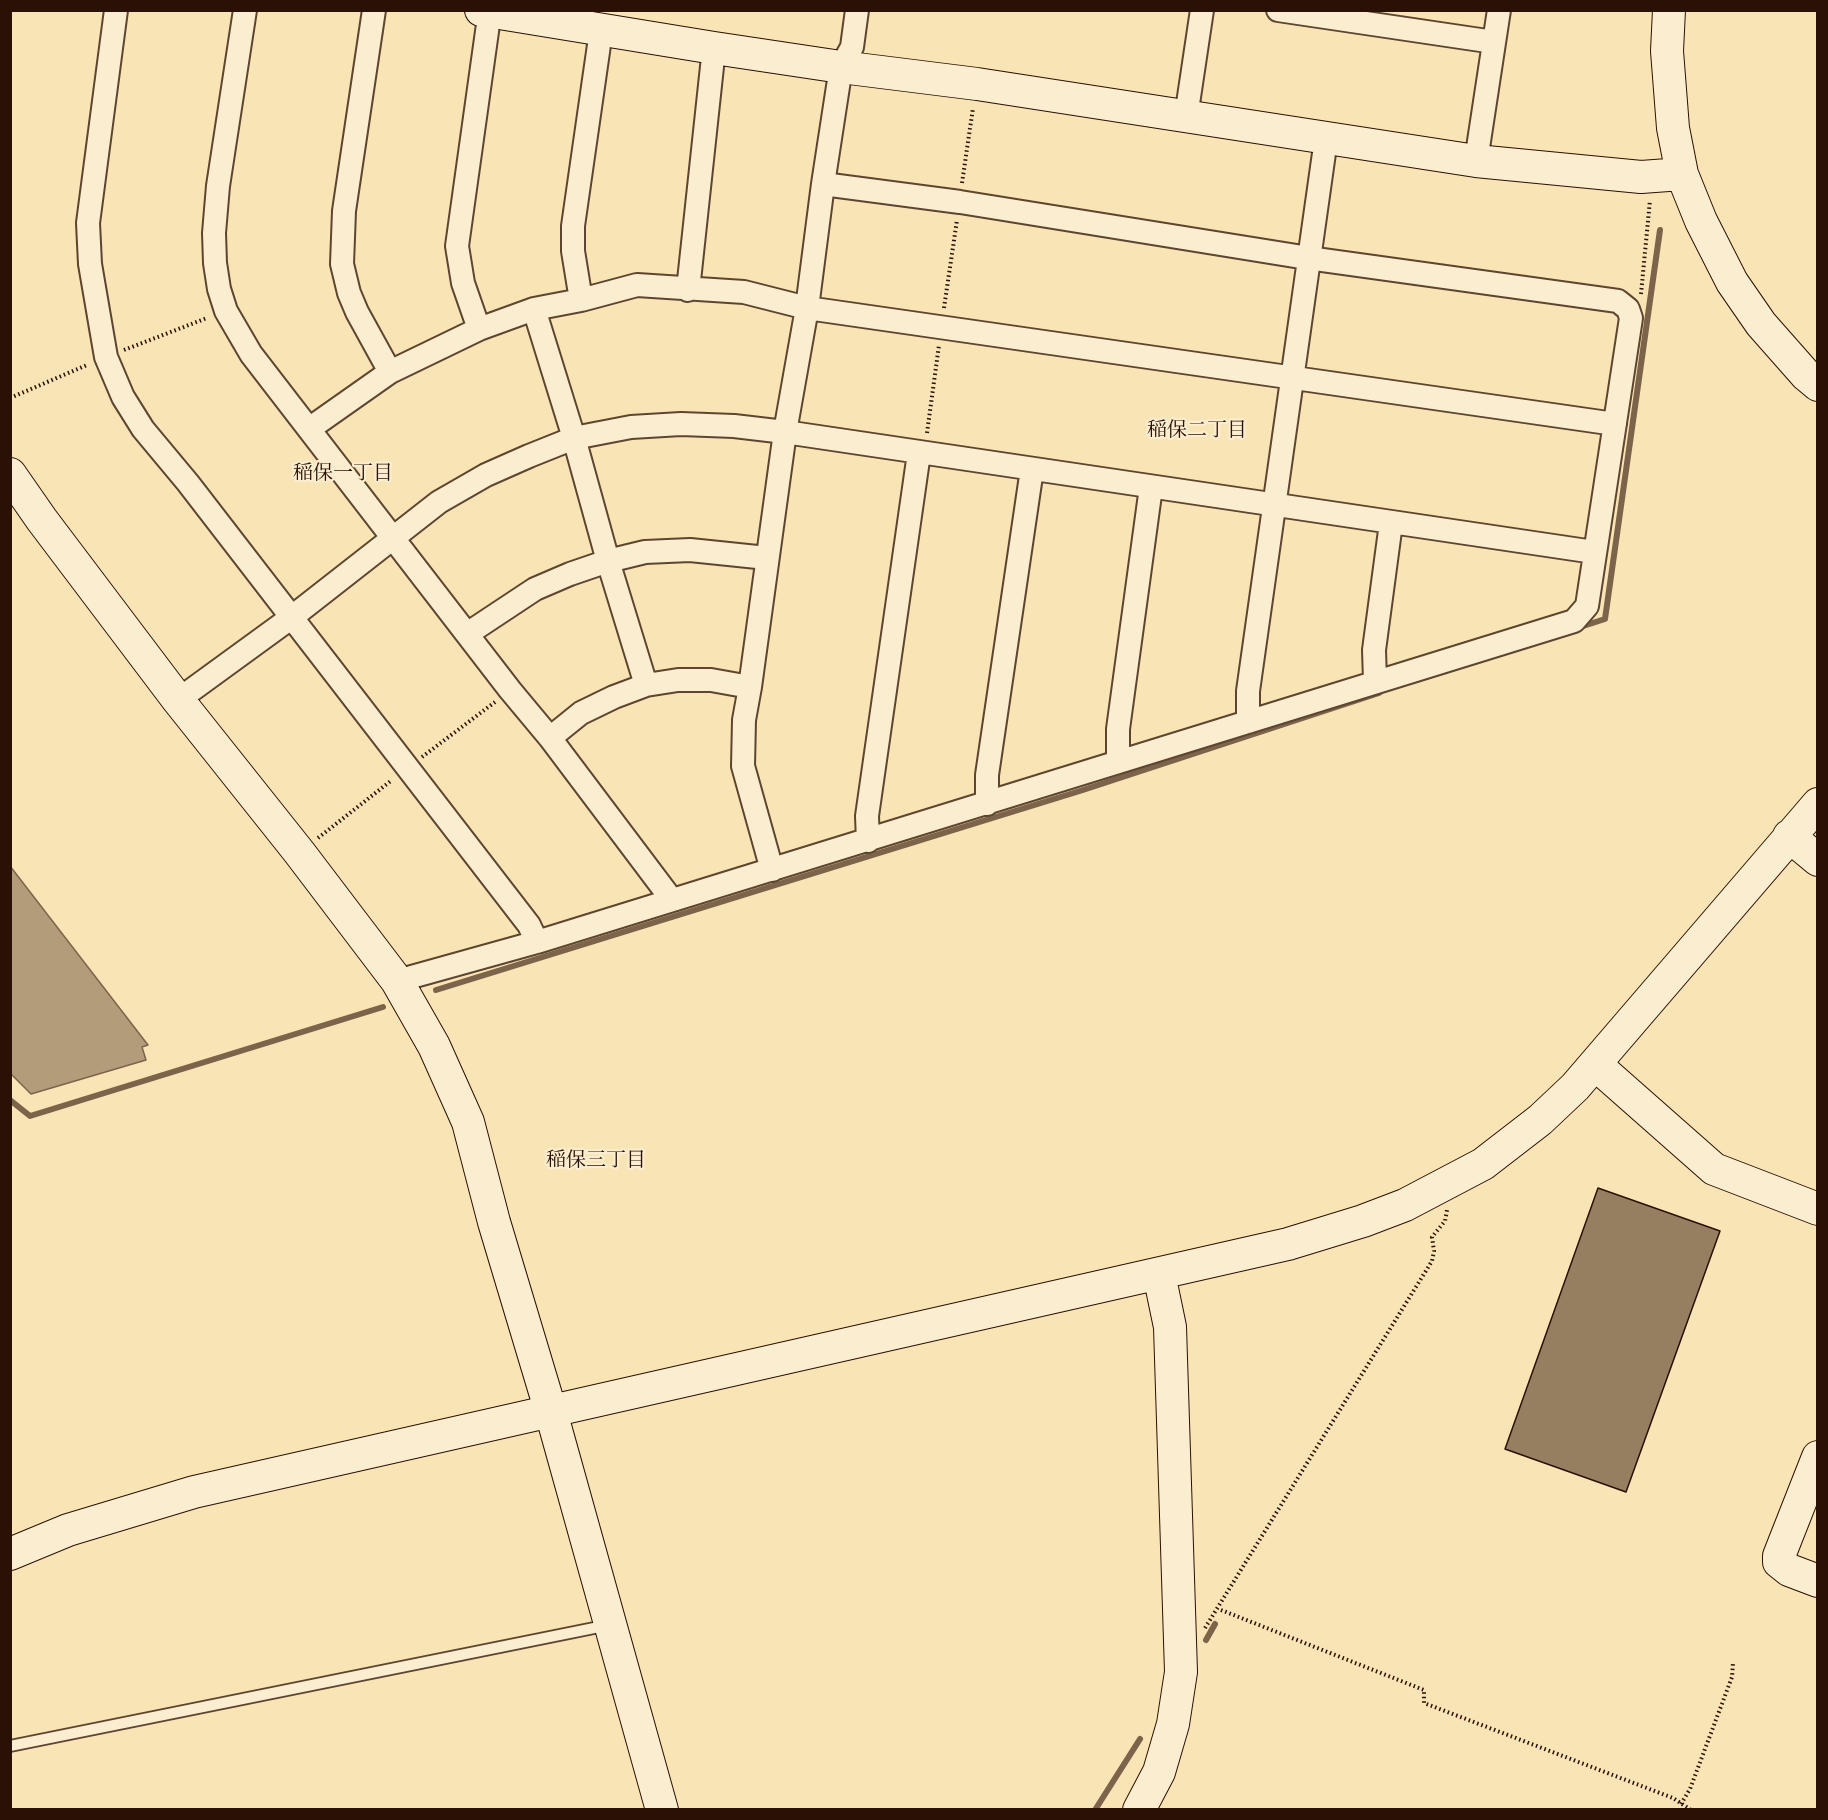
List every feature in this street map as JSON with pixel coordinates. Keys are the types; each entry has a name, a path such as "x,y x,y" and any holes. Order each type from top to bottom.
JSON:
{"street":[{"path":"116,10 88,223 90,264 106,357 123,397 143,429 188,483 529,925 537,942"},
{"path":"245,10 218,186 214,233 215,263 219,289 226,311 251,354 550,738 672,900"},
{"path":"374,10 344,211 342,264 349,293 357,312 390,372"},
{"path":"772,870 743,766 744,720 766,558 807,308 841,67 852,47 857,10"},
{"path":"1186,117 1202,10"},
{"path":"1278,10 1494,42"},
{"path":"1476,161 1499,10"},
{"path":"1669,10 1667,51 1672,128 1682,174 1701,221 1732,282 1761,324 1806,375 1818,385"},
{"path":"479,329 463,283 457,246 487,11 601,31 841,67 976,84 1476,161 1641,177 1682,174"},
{"path":"581,300 573,251 573,226 601,31"},
{"path":"688,290 714,48"},
{"path":"1248,722 1248,691 1326,139"},
{"path":"397,981 537,942 868,841 1118,761 1574,621 1587,606 1631,318 1628,309 1618,302 1308,258 960,202 823,184"},
{"path":"309,429 390,372 479,329 534,309 581,300 637,285 744,292 807,308 1615,424"},
{"path":"534,309 646,685"},
{"path":"178,700 292,617 439,502 486,475 574,438 632,427 681,424 734,426 785,432 1594,552"},
{"path":"868,841 867,816 919,453"},
{"path":"987,804 987,775 1032,469"},
{"path":"10,474 178,700 299,852 397,981 434,1046 468,1122 494,1222 551,1412 662,1809"},
{"path":"1118,761 1118,729 1151,487"},
{"path":"1375,681 1374,650 1391,522"},
{"path":"467,634 535,589 608,561 645,552 690,550 766,558"},
{"path":"550,738 581,713 646,685 678,680 711,680 750,687"},
{"path":"10,1554 68,1530 194,1492 1288,1244 1345,1227 1405,1205 1484,1164 1547,1113 1595,1064 1818,804"},
{"path":"1789,837 1818,860"},
{"path":"1595,1064 1714,1169 1818,1209"},
{"path":"1139,1809 1159,1772 1173,1724 1181,1672 1170,1327 1159,1274"},
{"path":"1818,1457 1779,1556 1779,1562 1789,1570 1818,1581"}],"lane":[{"path":"10,1746 609,1624"}],"path":[{"path":"919,453 926,437 976,84"},
{"path":"1628,309 1640,298 1650,199 1641,177"},
{"path":"1180,1645 1203,1631 1432,1261 1434,1251 1431,1237 1445,1221 1448,1206 1443,1186"},
{"path":"1221,1610 1424,1690 1424,1703 1673,1798 1691,1809"},
{"path":"1681,1803 1690,1789 1732,1677 1733,1663"}],"shaded area":[{"path":"10,866 148,1045 142,1047 146,1060 31,1094 11,1074"}],"building":[{"path":"1598,1188 1720,1231 1626,1492 1505,1449"}],"waterway":[{"path":"1577,628 1605,619 1660,230"},
{"path":"436,990 1083,790 1379,693"},
{"path":"10,1100 30,1116 383,1007"},
{"path":"1206,1640 1215,1624"},
{"path":"1095,1810 1140,1739"}],"district":[{"name":"稲保二丁目","path":"1197,432"},
{"name":"稲保一丁目","path":"343,475"},
{"name":"稲保三丁目","path":"596,1162"}]}
